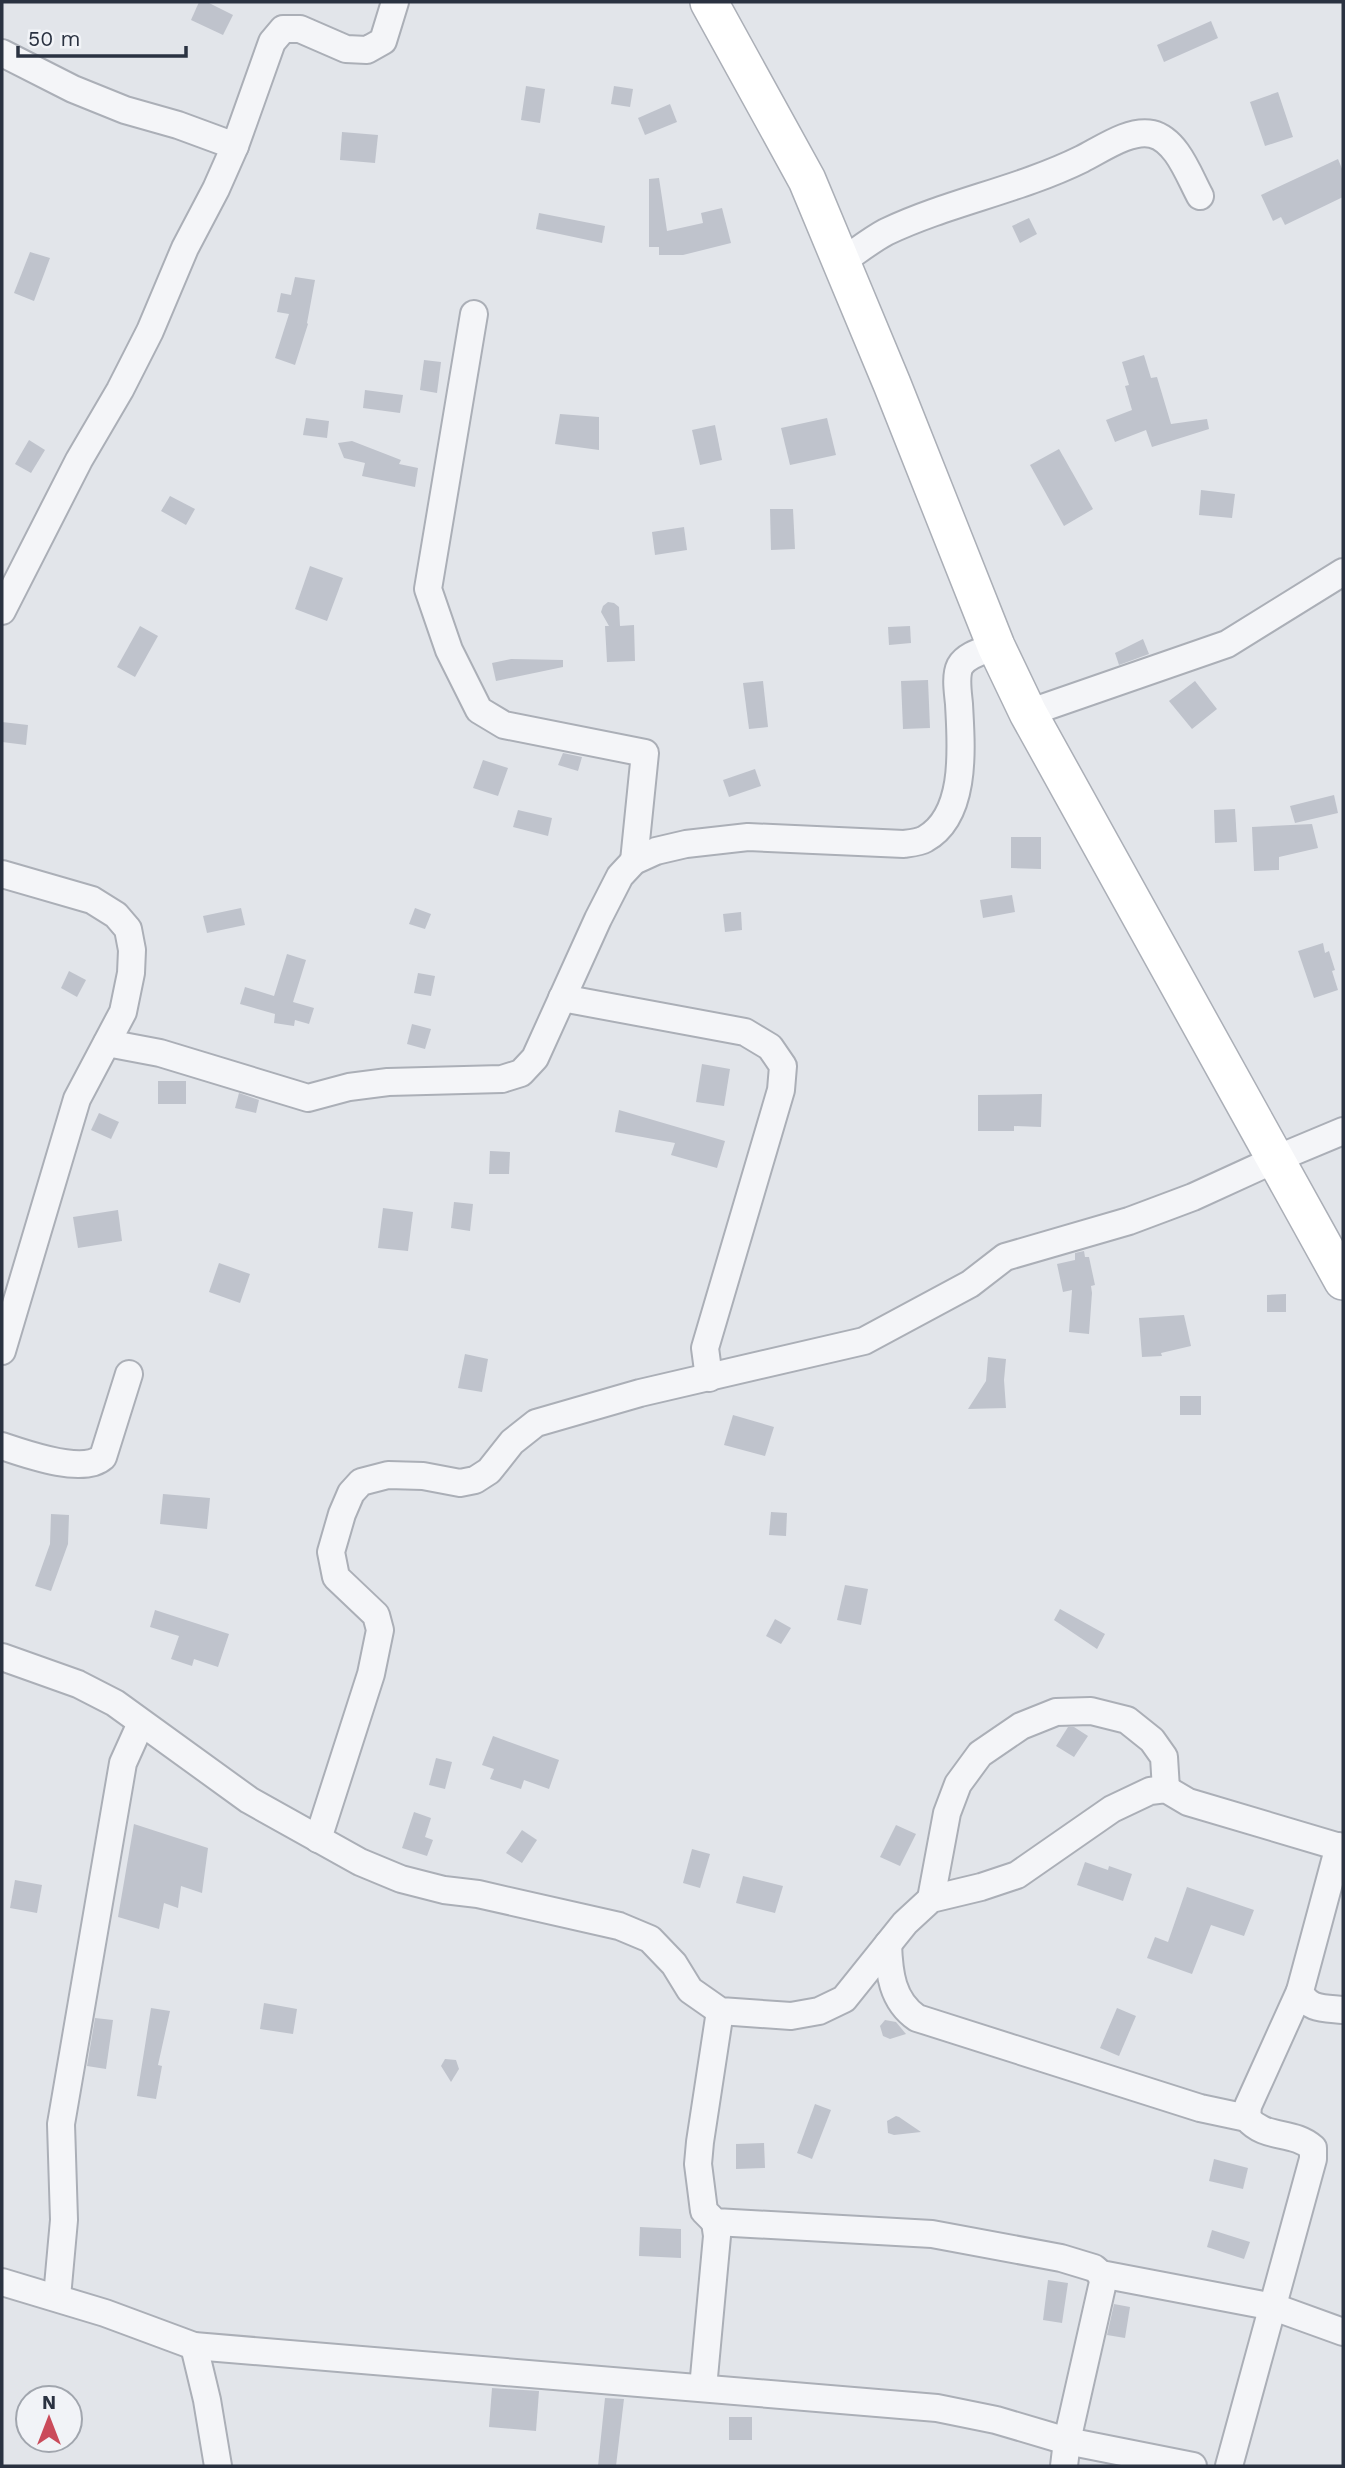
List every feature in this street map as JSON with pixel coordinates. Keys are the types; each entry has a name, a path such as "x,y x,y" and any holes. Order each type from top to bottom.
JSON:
{"street":[{"path":"2,611 79,460 120,390 150,331 185,248 235,146 272,42 283,29 300,29 346,49 367,50 383,41 395,2"},
{"path":"709,2 807,180 996,646 1028,713 1343,1281"},
{"path":"2,53 93,98 235,146"},
{"path":"842,262 883,234 925,215 1062,169 1128,136 1152,134 1170,144 1200,196"},
{"path":"474,314 428,589 449,650 479,710 504,725 645,753 634,861"},
{"path":"1028,713 1227,644 1343,572"},
{"path":"107,1043 136,1047 195,1063 308,1098 349,1087 388,1082 502,1079 521,1073 535,1059 598,919 620,876 634,861 656,851 686,844 748,837 904,844 925,839 939,827 949,811 958,785 961,745 958,670 965,658 996,646"},
{"path":"2,874 92,900 116,915 128,929 132,950 124,1012 77,1099 2,1351"},
{"path":"562,998 745,1032 770,1047 783,1066 781,1090 705,1348 709,1378"},
{"path":"318,1839 371,1674 380,1630 376,1615 336,1577 331,1552 351,1493 361,1482 388,1475 423,1476 460,1483 475,1480 489,1471 512,1442 536,1423 640,1393 864,1341 971,1284 1005,1257 1129,1221 1193,1197 1343,1131"},
{"path":"2,1446 49,1459 86,1465 97,1462 103,1457 129,1374"},
{"path":"2,1657 78,1684 115,1703 249,1800 360,1862 401,1880 619,1926 650,1939 674,1964 690,1990 720,2011 791,2016 819,2011 844,1999 905,1923 931,1899 1017,1875 1112,1809 1150,1791 1166,1789 1188,1802 1341,1847 1300,1991 1248,2106 1247,2118"},
{"path":"931,1899 947,1813 958,1784 980,1754 1021,1726 1056,1713 1091,1711 1127,1720 1152,1740 1164,1758 1166,1789"},
{"path":"57,2297 64,2220 61,2124 124,1763 141,1723"},
{"path":"888,1944 889,1963 898,2001 905,2011 917,2018 1200,2108 1247,2118 1255,2128 1305,2141 1314,2148 1314,2159 1229,2466"},
{"path":"1300,1991 1303,2000 1311,2006 1343,2010"},
{"path":"720,2011 698,2164 704,2211 715,2222 932,2234 1061,2258 1094,2268 1101,2274 1274,2307 1343,2332"},
{"path":"703,2388 718,2236 715,2222"},
{"path":"1065,2454 1103,2283 1101,2274"},
{"path":"2,2282 151,2328 194,2346 937,2408 996,2420 1065,2454 1193,2466"},
{"path":"194,2346 208,2400 218,2466"}],"building":[{"path":"199,2 207,2 233,15 223,35 191,20"},
{"path":"1211,21 1218,38 1164,62 1157,45"},
{"path":"526,86 545,89 540,123 521,120"},
{"path":"614,86 633,89 630,107 611,104"},
{"path":"1278,92 1293,137 1265,146 1250,102"},
{"path":"670,104 677,122 645,135 638,118"},
{"path":"342,132 378,135 375,163 340,160"},
{"path":"1338,159 1343,171 1343,197 1285,225 1281,217 1273,221 1261,195"},
{"path":"659,178 667,231 703,223 701,213 722,208 731,243 683,255 659,255 659,247 649,247 649,179"},
{"path":"539,213 605,226 602,243 536,229"},
{"path":"1029,218 1037,234 1020,243 1012,226"},
{"path":"30,252 50,258 34,301 14,293"},
{"path":"295,277 315,280 308,324 295,365 275,358 289,314 277,312 281,293 291,295"},
{"path":"1144,355 1151,378 1157,377 1171,424 1207,419 1209,429 1152,447 1146,430 1115,442 1106,420 1132,410 1125,386 1129,385 1122,362"},
{"path":"424,360 441,362 437,393 420,390"},
{"path":"365,390 403,395 400,413 363,408"},
{"path":"560,414 599,417 599,450 555,444"},
{"path":"306,418 329,421 327,438 303,435"},
{"path":"827,418 836,455 790,465 781,428"},
{"path":"715,425 722,460 700,465 692,430"},
{"path":"29,440 45,450 31,473 15,464"},
{"path":"352,441 401,460 399,464 418,468 415,487 362,476 365,463 344,458 338,443"},
{"path":"1059,449 1093,509 1064,526 1030,465"},
{"path":"1201,490 1235,494 1232,518 1199,515"},
{"path":"170,496 195,509 186,525 161,511"},
{"path":"770,509 793,509 795,549 771,550"},
{"path":"684,527 687,550 655,555 652,532"},
{"path":"310,566 343,578 327,621 295,609"},
{"path":"608,602 619,607 620,626 634,625 635,661 607,662 605,626 609,626 601,612"},
{"path":"140,626 158,636 135,677 117,667"},
{"path":"910,626 911,643 889,645 888,627"},
{"path":"1143,639 1149,654 1119,665 1115,653"},
{"path":"511,659 563,660 563,667 496,681 492,663"},
{"path":"928,680 930,728 903,729 901,681"},
{"path":"763,681 768,727 749,729 743,683"},
{"path":"1195,681 1217,709 1192,729 1169,701"},
{"path":"2,722 28,725 26,745 2,742"},
{"path":"563,753 582,757 578,771 558,765"},
{"path":"483,760 508,768 498,796 473,788"},
{"path":"755,769 761,786 729,797 723,780"},
{"path":"1334,795 1338,813 1295,823 1290,806"},
{"path":"1235,809 1237,842 1215,843 1214,810"},
{"path":"518,810 552,818 548,836 513,827"},
{"path":"1312,824 1318,848 1279,857 1279,870 1254,871 1252,827"},
{"path":"1011,837 1041,837 1041,869 1011,868"},
{"path":"1012,895 1015,912 983,918 980,900"},
{"path":"241,908 245,925 207,933 203,916"},
{"path":"415,908 431,914 425,929 409,924"},
{"path":"741,912 742,930 725,932 723,914"},
{"path":"1323,943 1325,953 1329,951 1338,990 1314,998 1298,951"},
{"path":"287,954 306,960 293,1002 314,1008 309,1024 295,1020 294,1026 274,1023 275,1014 240,1004 245,987 274,996"},
{"path":"69,971 86,980 77,997 61,988"},
{"path":"418,973 435,976 431,996 414,993"},
{"path":"412,1024 431,1029 425,1049 407,1044"},
{"path":"702,1064 730,1069 724,1106 696,1102"},
{"path":"158,1081 186,1081 186,1104 158,1104"},
{"path":"239,1093 259,1100 256,1113 235,1108"},
{"path":"1042,1094 1041,1127 1014,1126 1014,1131 978,1131 978,1095"},
{"path":"619,1110 725,1141 717,1168 671,1155 675,1143 615,1132"},
{"path":"99,1113 119,1122 111,1139 91,1130"},
{"path":"490,1151 510,1152 509,1174 489,1174"},
{"path":"454,1202 473,1204 470,1231 451,1228"},
{"path":"383,1208 413,1212 408,1251 378,1248"},
{"path":"118,1210 122,1241 78,1248 73,1217"},
{"path":"1084,1251 1085,1257 1089,1257 1095,1285 1091,1286 1089,1334 1069,1332 1072,1290 1063,1292 1057,1264 1075,1260 1075,1253"},
{"path":"219,1263 250,1274 240,1303 209,1292"},
{"path":"1286,1294 1286,1312 1267,1312 1267,1295"},
{"path":"1184,1315 1191,1346 1161,1353 1162,1356 1142,1357 1139,1318"},
{"path":"465,1354 488,1359 482,1392 458,1388"},
{"path":"988,1357 1006,1359 1006,1408 968,1409 986,1381"},
{"path":"1180,1396 1201,1396 1201,1415 1180,1415"},
{"path":"733,1415 774,1427 765,1456 724,1445"},
{"path":"163,1494 210,1498 207,1529 160,1524"},
{"path":"771,1512 787,1513 786,1536 769,1535"},
{"path":"51,1514 69,1515 68,1544 51,1591 35,1586 50,1544"},
{"path":"845,1585 868,1589 861,1625 837,1620"},
{"path":"1060,1609 1105,1634 1097,1649 1054,1620"},
{"path":"155,1610 229,1634 218,1667 194,1659 192,1666 171,1659 179,1636 150,1627"},
{"path":"775,1619 791,1628 781,1644 766,1636"},
{"path":"1068,1727 1074,1727 1088,1736 1074,1757 1056,1746"},
{"path":"493,1736 559,1760 549,1789 524,1780 521,1789 490,1779 494,1769 482,1765"},
{"path":"436,1758 452,1762 445,1789 429,1785"},
{"path":"414,1812 431,1818 425,1837 433,1840 427,1856 402,1848"},
{"path":"134,1824 208,1848 202,1893 181,1886 178,1908 164,1903 159,1929 118,1917"},
{"path":"896,1825 916,1834 900,1866 880,1857"},
{"path":"522,1830 537,1840 522,1863 506,1853"},
{"path":"692,1849 710,1854 700,1888 683,1883"},
{"path":"1085,1862 1132,1874 1123,1901 1077,1885"},
{"path":"743,1876 783,1886 775,1913 736,1903"},
{"path":"15,1880 42,1885 37,1913 10,1908"},
{"path":"1187,1887 1254,1910 1244,1936 1211,1925 1192,1974 1147,1958 1155,1937 1168,1942"},
{"path":"264,2003 297,2009 293,2034 260,2029"},
{"path":"151,2008 170,2011 158,2065 162,2066 156,2099 137,2096"},
{"path":"1117,2008 1136,2016 1119,2056 1100,2048"},
{"path":"95,2018 113,2020 106,2069 87,2066"},
{"path":"885,2020 896,2022 906,2034 890,2039 883,2036 880,2026"},
{"path":"445,2059 456,2060 459,2069 451,2082 441,2066"},
{"path":"815,2104 831,2110 812,2159 797,2153"},
{"path":"896,2116 921,2132 894,2135 888,2133 887,2121"},
{"path":"764,2143 765,2168 736,2169 736,2144"},
{"path":"1214,2159 1248,2168 1243,2189 1209,2181"},
{"path":"640,2227 681,2229 681,2258 639,2256"},
{"path":"1212,2230 1250,2242 1244,2259 1207,2247"},
{"path":"1048,2280 1068,2283 1062,2323 1043,2320"},
{"path":"1114,2304 1130,2307 1125,2338 1107,2335"},
{"path":"492,2388 539,2391 536,2431 489,2427"},
{"path":"605,2398 624,2399 616,2466 598,2466"},
{"path":"729,2417 752,2417 752,2440 729,2440"}]}
